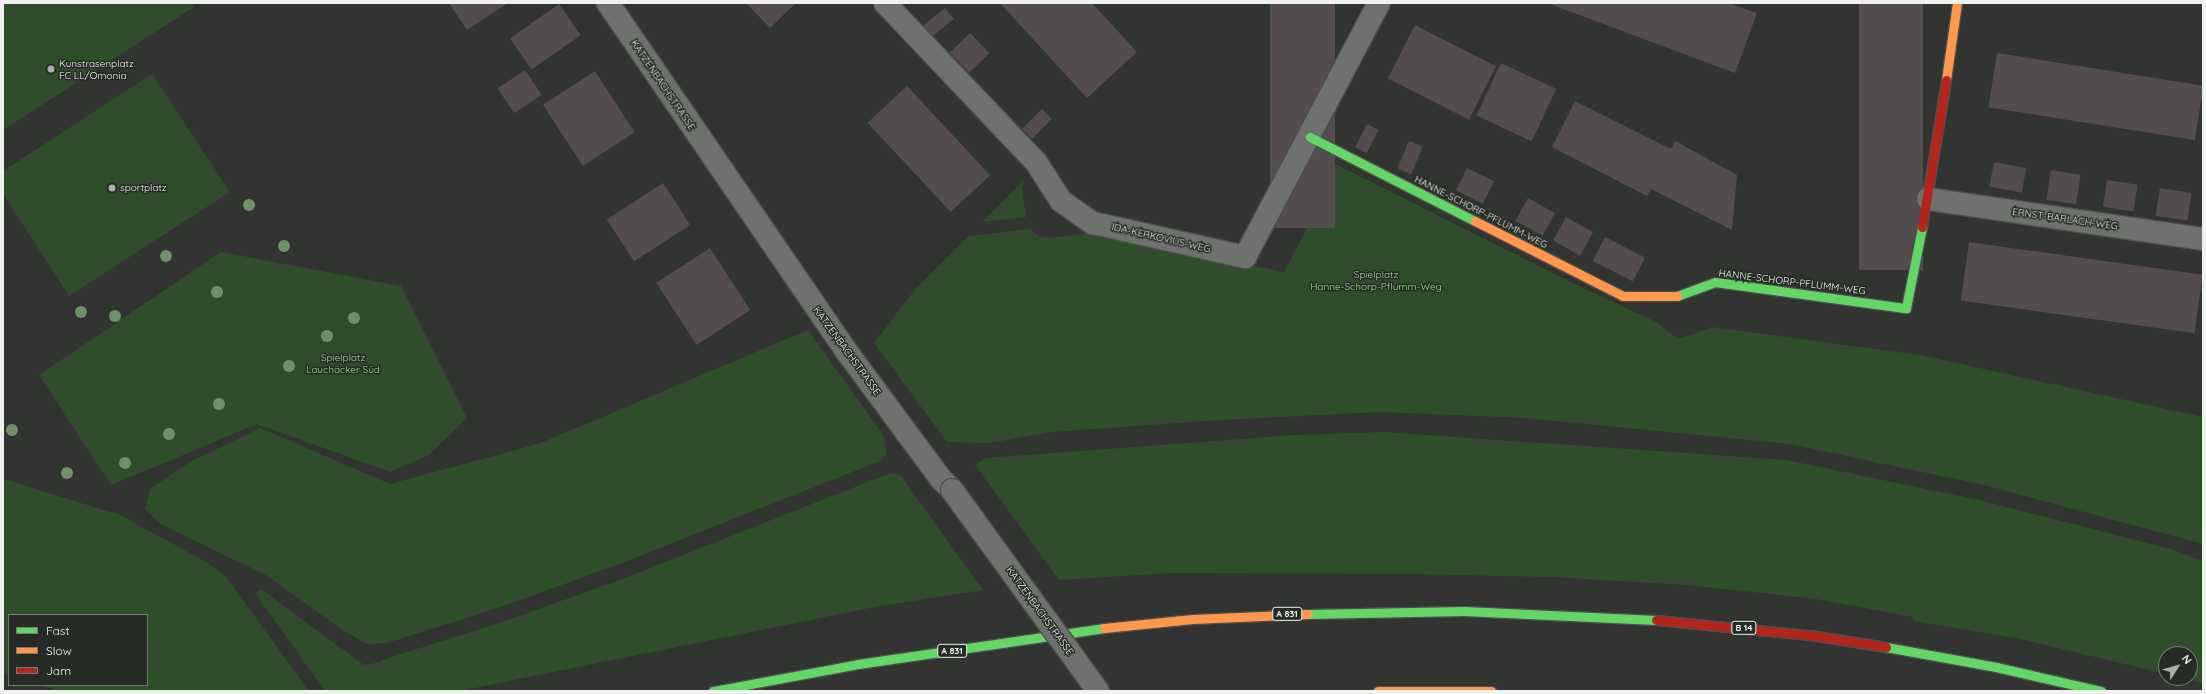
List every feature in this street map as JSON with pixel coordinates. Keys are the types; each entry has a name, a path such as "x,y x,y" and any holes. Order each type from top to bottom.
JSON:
{"main road":[{"name":"HANNE-SCHORP-PFLUMM-WEG","path":"1310,137 1623,296 1675,297 1715,282 1906,308 1928,199 1957,3"},
{"name":"B 14","path":"1382,614 1464,611 1632,618 1722,625 1810,635 1901,649 1996,667 2101,691"},
{"name":"A 831","path":"713,691 858,664 1094,629 1192,619 1252,616 1382,614"},
{"path":"1379,691 1491,691"}],"street":[{"name":"KATZENBACHSTRASSE","path":"608,3 844,348 941,479 952,490 1098,691"},
{"name":"IDA-KERKOVIUS-WEG","path":"885,3 1036,162 1061,201 1093,223 1245,257 1310,137 1379,3"},
{"name":"ERNST-BARLACH-WEG","path":"1928,199 2203,239"}],"green space":[{"name":"Kunstrasenplatz FC LL/Omonia","path":"3,3 191,3 194,7 3,130"},
{"path":"152,74 230,192 69,296 3,194 3,171"},
{"name":"Spielplatz Hanne-Schorp-Pflumm-Weg","path":"1316,154 1564,279 1656,322 1678,339 1712,327 1920,355 2203,417 2203,544 1984,485 1789,444 1525,418 1379,412 1220,420 1052,432 989,443 947,442 874,343 916,288 969,236 1030,229 1038,236 1050,238 1089,233 1284,272 1322,200 1294,185"},
{"path":"1024,180 1022,189 1026,217 982,222"},
{"name":"Spielplatz Lauchäcker Süd","path":"221,252 401,286 467,418 429,455 390,472 257,424 111,485 39,375"},
{"path":"808,330 884,436 887,454 880,461 622,563 501,607 387,643 367,644 344,631 266,575 160,524 145,509 150,489 190,462 260,428 390,484 541,443"},
{"path":"1384,432 1786,460 1975,499 2171,549 2203,561 2203,683 2198,682 2198,646 2158,646 2158,672 2021,639 1913,621 1914,617 1816,599 1687,585 1551,577 1413,574 1171,573 1059,580 975,465 985,458 1295,435"},
{"path":"894,473 901,476 983,590 875,607 460,691 325,691 255,593 261,589 364,665 382,662 382,660 496,624 623,579 885,475"},
{"path":"3,479 120,515 208,563 227,578 309,691 60,691 42,686 148,686 148,614 8,614 8,676 3,674"}],"building":[{"path":"449,3 508,3 467,30"},
{"path":"746,3 796,3 770,28"},
{"path":"1000,3 1092,3 1137,52 1087,98"},
{"path":"1270,3 1335,3 1335,228 1270,228"},
{"path":"1547,3 1729,3 1757,13 1735,73"},
{"path":"1859,3 1923,3 1923,270 1859,270"},
{"path":"559,4 581,35 532,70 510,38"},
{"path":"945,8 954,19 932,37 923,26"},
{"path":"1415,25 1496,66 1469,120 1388,78"},
{"path":"970,33 989,53 969,73 950,52"},
{"path":"1997,53 2203,86 2195,140 1988,107"},
{"path":"1501,63 1556,89 1532,141 1476,116"},
{"path":"525,70 542,95 514,113 498,88"},
{"path":"595,71 635,132 583,166 543,105"},
{"path":"907,86 990,175 951,212 868,123"},
{"path":"1575,101 1671,149 1675,141 1737,175 1732,230 1651,189 1647,196 1552,147"},
{"path":"1042,109 1052,119 1032,139 1022,129"},
{"path":"1367,124 1379,130 1367,153 1355,147"},
{"path":"1409,141 1423,147 1411,174 1397,169"},
{"path":"1994,162 2026,168 2022,193 1989,187"},
{"path":"1467,168 1494,181 1483,204 1456,190"},
{"path":"2051,170 2081,175 2076,204 2046,200"},
{"path":"2107,180 2138,185 2133,212 2103,207"},
{"path":"663,183 690,225 634,261 607,219"},
{"path":"2160,188 2192,193 2187,221 2156,216"},
{"path":"1528,198 1555,213 1543,236 1515,221"},
{"path":"1566,217 1593,232 1580,256 1553,241"},
{"path":"1605,237 1645,257 1633,281 1593,261"},
{"path":"1969,242 2203,275 2194,333 1961,300"},
{"path":"710,248 750,310 697,345 656,283"}],"traffic: fast":[{"path":"1310,137 1475,221"},
{"path":"1677,296 1715,282 1906,308 1922,227"},
{"path":"1308,614 1464,611 1656,620"},
{"path":"713,691 858,664 1104,628"},
{"path":"1886,647 1996,667 2101,691"}],"traffic: slow":[{"path":"1946,80 1957,3"},
{"path":"1475,221 1623,296 1677,296"},
{"path":"1104,628 1193,619 1308,614"},
{"path":"1378,691 1491,691"}],"traffic: jam":[{"path":"1922,227 1946,80"},
{"path":"1656,620 1810,635 1886,647"}],"place":[{"name":"Kunstrasenplatz FC LL/Omonia","path":"51,69"},
{"name":"sportplatz","path":"112,188"}]}
